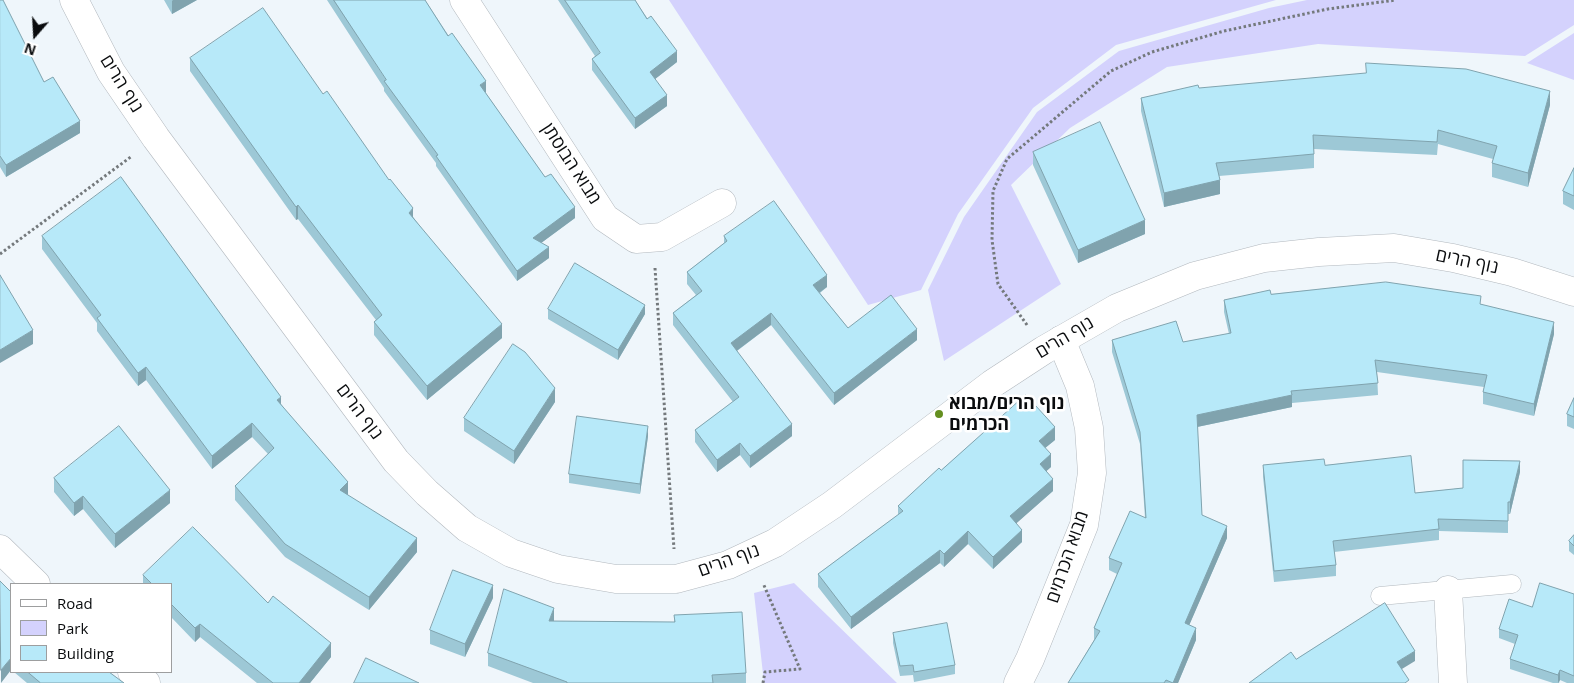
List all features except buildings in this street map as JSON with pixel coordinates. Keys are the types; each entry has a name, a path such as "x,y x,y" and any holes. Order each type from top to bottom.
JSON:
{"street":[{"name":"נוף הרים","path":"74,0 111,72 156,138 396,461 427,493 467,528 511,553 558,569 616,579 676,579 728,565 775,544 832,505 992,384 1052,345 1117,308 1195,276 1264,258 1319,252 1394,248 1454,258 1512,272 1574,292"},
{"name":"מבוא הבוסתן","path":"464,0 605,218 636,239 662,237 722,203"},
{"name":"מבוא הכרמים","path":"1018,683 1030,659 1084,525 1092,473 1089,428 1080,386 1052,345"},
{"path":"0,549 35,583"},
{"path":"1448,590 1453,683"},
{"path":"133,673 146,683"}],"lane":[{"path":"1380,596 1512,584"}],"path":[{"path":"1052,345 998,284 992,240 993,191 1007,159 1111,71 1152,52 1224,31 1328,9 1396,0"},
{"path":"0,254 156,138"},
{"path":"652,237 676,579"},
{"path":"752,554 800,669 765,672 763,683"}],"green space":[{"path":"669,0 1276,0 1116,45 1033,108 958,214 921,290 868,305"},
{"path":"1307,0 1574,0 1574,25 1525,56 1318,44 1167,67 1070,128 1011,185 1061,284 944,361 928,290 964,217 1037,112 1119,51 1269,8"},
{"path":"1574,33 1574,80 1527,63"},
{"path":"794,583 897,683 764,683 754,593"}],"place":[{"name":"נוף הרים/מבוא הכרמים","path":"939,414"}]}
